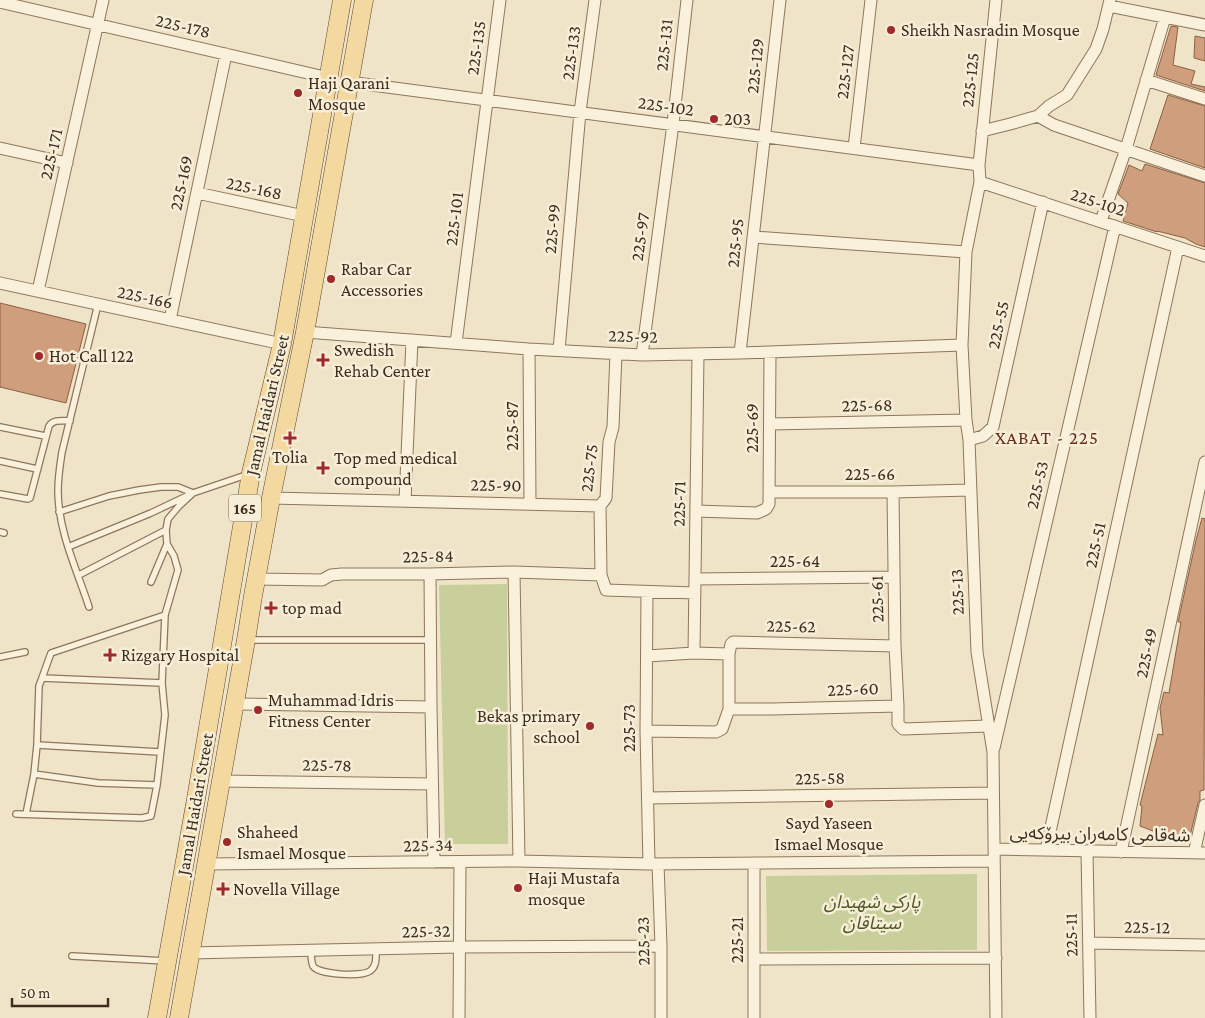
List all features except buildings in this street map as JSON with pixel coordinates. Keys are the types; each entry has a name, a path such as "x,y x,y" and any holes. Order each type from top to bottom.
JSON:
{"main road":[{"name":"Jamal Haidari Street","path":"157,1018 251,473 282,344 342,0"},
{"name":"Jamal Haidari Street","path":"179,1018 256,579 305,332 364,0"},
{"path":"196,798 218,800"}],"street":[{"name":"225-171","path":"38,291 103,0"},
{"name":"225-135","path":"487,100 500,0"},
{"name":"225-133","path":"580,112 595,0"},
{"name":"225-131","path":"673,124 687,0"},
{"name":"225-129","path":"764,136 780,0"},
{"name":"225-127","path":"854,148 871,0"},
{"name":"225-125","path":"978,165 996,0"},
{"name":"225-178","path":"0,2 329,78"},
{"path":"982,131 1038,116 1049,106 1067,95 1096,49 1110,3 1205,25"},
{"path":"1101,222 1126,149 1165,17"},
{"name":"225-169","path":"170,320 226,54"},
{"path":"1146,80 1205,99"},
{"name":"225-102","path":"349,82 978,165"},
{"name":"225-101","path":"456,343 487,100"},
{"name":"225-99","path":"559,350 580,112"},
{"path":"1038,116 1054,125 1205,176"},
{"name":"225-97","path":"642,355 673,124"},
{"name":"225-95","path":"740,353 764,136"},
{"path":"0,148 67,163"},
{"name":"225-13","path":"978,165 980,182 966,252 962,345 966,420 969,440 977,652 993,752 996,1018"},
{"name":"225-102","path":"980,182 1205,256"},
{"name":"225-168","path":"197,193 304,216"},
{"name":"225-55","path":"969,440 983,436 993,427 1043,202"},
{"name":"225-53","path":"993,752 1115,226"},
{"path":"753,237 966,252"},
{"name":"225-51","path":"1046,850 1178,247"},
{"name":"225-166","path":"0,283 282,344"},
{"name":"225-92","path":"305,332 529,349 642,355 962,345"},
{"path":"406,501 412,340"},
{"name":"225-87","path":"529,349 530,503"},
{"name":"225-69","path":"769,498 770,352"},
{"name":"225-75","path":"602,580 600,506 606,498 610,442 613,427 616,354"},
{"name":"225-71","path":"694,653 698,354"},
{"name":"225-68","path":"770,424 966,420"},
{"name":"225-49","path":"1121,852 1205,462"},
{"name":"225-66","path":"769,498 970,490"},
{"name":"225-61","path":"894,492 895,646 898,706"},
{"name":"225-90","path":"271,498 600,506"},
{"path":"696,511 757,513 766,509 769,498"},
{"path":"514,572 519,861"},
{"name":"225-84","path":"256,579 322,580 331,575 514,572 602,580 606,590 695,592"},
{"path":"430,574 434,862"},
{"name":"225-64","path":"695,579 894,578"},
{"name":"225-73","path":"647,592 646,731 648,798 654,864"},
{"name":"225-62","path":"729,654 732,642 895,646"},
{"path":"646,731 716,732 722,729 729,709 729,654 694,653 647,656"},
{"path":"234,704 431,707"},
{"name":"225-60","path":"729,709 898,706 898,724 903,729 988,726"},
{"name":"225-78","path":"221,781 432,784"},
{"name":"225-58","path":"648,798 994,793"},
{"path":"1200,853 1205,805"},
{"name":"شه‌قامی كامەران بیرۆكەیی","path":"754,863 994,855 1046,850 1200,853"},
{"name":"225-11","path":"1087,851 1090,1018"},
{"name":"225-34","path":"207,864 519,861 654,864 754,863"},
{"path":"459,1018 460,862"},
{"name":"225-21","path":"754,863 754,1018"},
{"name":"225-23","path":"654,864 662,946 661,1018"},
{"name":"225-12","path":"1089,944 1205,945"},
{"name":"225-32","path":"191,953 662,946"},
{"path":"754,959 996,958"}],"lane":[{"path":"89,607 68,548 59,512 58,471 98,304"},
{"path":"0,494 30,498 49,426 56,420 70,421"},
{"path":"0,427 45,436"},
{"path":"0,461 38,469"},
{"path":"68,548 193,493 251,473"},
{"path":"59,512 109,496 139,490 178,487 193,493"},
{"path":"151,582 166,544 168,519 193,493"},
{"path":"78,575 166,530"},
{"path":"16,814 142,818 151,816 157,785 165,715 162,683 165,615 178,570 174,556 166,544"},
{"path":"26,814 34,774 37,745 39,686 51,653 165,615"},
{"path":"246,640 430,640"},
{"path":"0,657 25,652"},
{"path":"42,678 162,683"},
{"path":"37,745 160,752"},
{"path":"34,774 98,783 157,785"},
{"path":"310,950 311,960 318,970 324,973 354,974 371,970 376,963 376,949"},
{"path":"72,956 168,961"}],"green space":[{"path":"507,584 508,844 445,844 439,585"},
{"name":"پارکی شهیدان سیتاقان","path":"977,874 977,950 767,951 766,876"}],"place":[{"name":"Sheikh Nasradin Mosque","path":"891,30"},
{"name":"Haji Qarani Mosque","path":"298,93"},
{"name":"203","path":"714,119"},
{"name":"Rabar Car Accessories","path":"331,279"},
{"name":"Hot Call 122","path":"39,356"},
{"name":"Swedish Rehab Center","path":"323,360"},
{"name":"Tolia","path":"290,438"},
{"name":"Top med medical compound","path":"323,468"},
{"name":"top mad","path":"271,608"},
{"name":"Rizgary Hospital","path":"110,655"},
{"name":"Muhammad Idris Fitness Center","path":"258,710"},
{"name":"Bekas primary school","path":"590,726"},
{"name":"Sayd Yaseen Ismael Mosque","path":"829,804"},
{"name":"Shaheed Ismael Mosque","path":"227,842"},
{"name":"Haji Mustafa mosque","path":"518,888"},
{"name":"Novella Village","path":"223,889"}],"district":[{"name":"XABAT - 225","path":"1047,437"}]}
